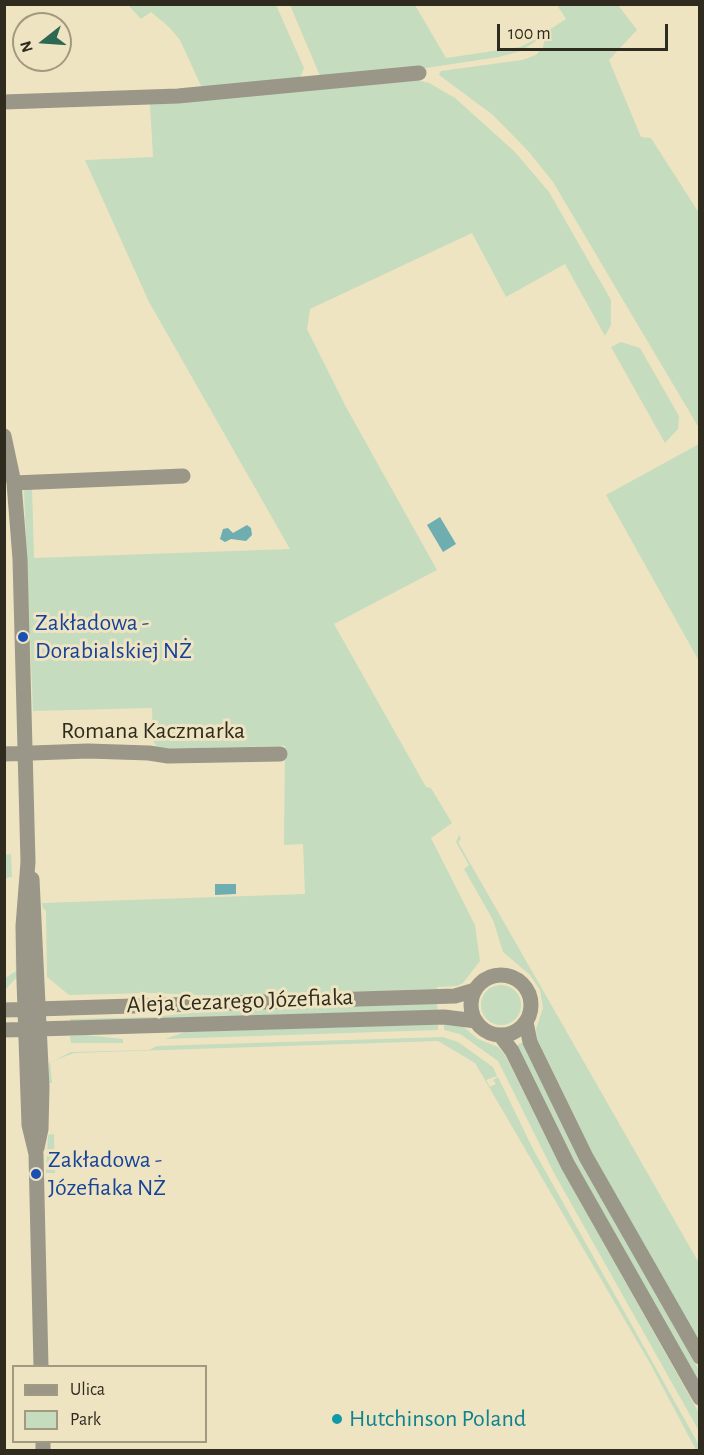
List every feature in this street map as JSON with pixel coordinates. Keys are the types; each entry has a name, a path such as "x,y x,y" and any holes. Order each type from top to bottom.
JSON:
{"street":[{"path":"4,102 187,96 419,73"},
{"path":"4,436 19,522 28,862 35,909 32,1009 42,1119 36,1154 41,1365"},
{"path":"14,483 183,476"},
{"name":"Romana Kaczmarka","path":"4,754 88,751 149,753 168,756 280,754"},
{"path":"490,977 513,977 530,995 531,1006 526,1022 518,1030 500,1035 488,1032 476,1021 471,1004 475,990 490,977"},
{"name":"Aleja Cezarego Józefiaka","path":"4,1010 455,996 475,990"},
{"name":"Aleja Cezarego Józefiaka","path":"4,1030 459,1017 476,1021"},
{"path":"526,1022 530,1042 586,1157 699,1357"},
{"path":"500,1035 512,1051 590,1205 699,1398"}],"green space":[{"path":"128,5 276,5 304,68 300,78 202,88 180,40 169,27 151,12 141,19"},
{"path":"290,5 415,5 446,58 520,47 536,39 536,41 521,51 499,57 426,68 320,76"},
{"path":"557,5 618,5 637,30 609,60 641,137 651,138 699,213 699,428 553,182 529,152 493,115 439,75 441,71 522,60 536,55 543,47 546,32 566,19"},
{"path":"414,79 429,83 455,98 515,152 549,192 611,300 611,325 605,336 565,264 506,297 472,233 310,309 307,329 346,407 437,570 334,624 426,787 431,788 452,823 431,838 475,925 480,961 463,983 457,986 437,987 437,989 221,996 151,993 69,995 47,977 46,910 43,909 42,903 305,894 303,844 284,845 285,746 158,749 153,741 152,708 33,711 24,491 32,488 34,558 290,549 149,302 85,160 153,157 150,104"},
{"path":"621,342 640,348 679,416 678,429 665,443 611,347"},
{"path":"699,444 699,661 606,495"},
{"path":"459,835 461,839 458,842 699,1263 699,1342 593,1155 537,1039 536,1029 543,1008 540,990 530,975 503,952 493,920 464,869 469,865 456,842"},
{"path":"11,854 12,877 5,878 5,855"},
{"path":"14,930 17,977 5,990 5,978 16,971"},
{"path":"501,985 509,986 515,991 520,997 520,1013 515,1019 509,1024 501,1025 493,1024 487,1019 482,1013 481,1005 482,997 487,991 493,986"},
{"path":"437,1003 438,1011 70,1022 70,1019 153,1017 218,1010"},
{"path":"438,1024 438,1030 165,1039 185,1032"},
{"path":"444,1024 461,1025 478,1039 498,1047 505,1055 562,1169 699,1413 699,1431 554,1173 498,1061 460,1034 444,1030"},
{"path":"85,1035 123,1039 123,1043 71,1043 70,1036"},
{"path":"443,1037 458,1042 493,1067 497,1076 486,1080 490,1087 496,1084 493,1080 498,1077 533,1149 699,1445 699,1450 696,1450 651,1365 475,1063 438,1041 74,1053 54,1061 71,1052 149,1050 157,1046"},
{"path":"523,1043 581,1160 699,1370 699,1386 595,1201 516,1047"},
{"path":"50,1062 52,1083 49,1083"},
{"path":"54,1134 55,1173 46,1173 48,1135"}],"water":[{"path":"440,517 456,544 443,552 427,525"},
{"path":"247,525 251,528 252,535 246,541 231,539 225,542 220,539 223,529 228,528 233,533"},
{"path":"215,884 236,884 236,894 215,895"}],"place":[{"name":"Zakładowa - Dorabialskiej NŻ","path":"23,637"},
{"name":"Zakładowa - Józefiaka NŻ","path":"36,1174"},
{"name":"Hutchinson Poland","path":"337,1419"}]}
